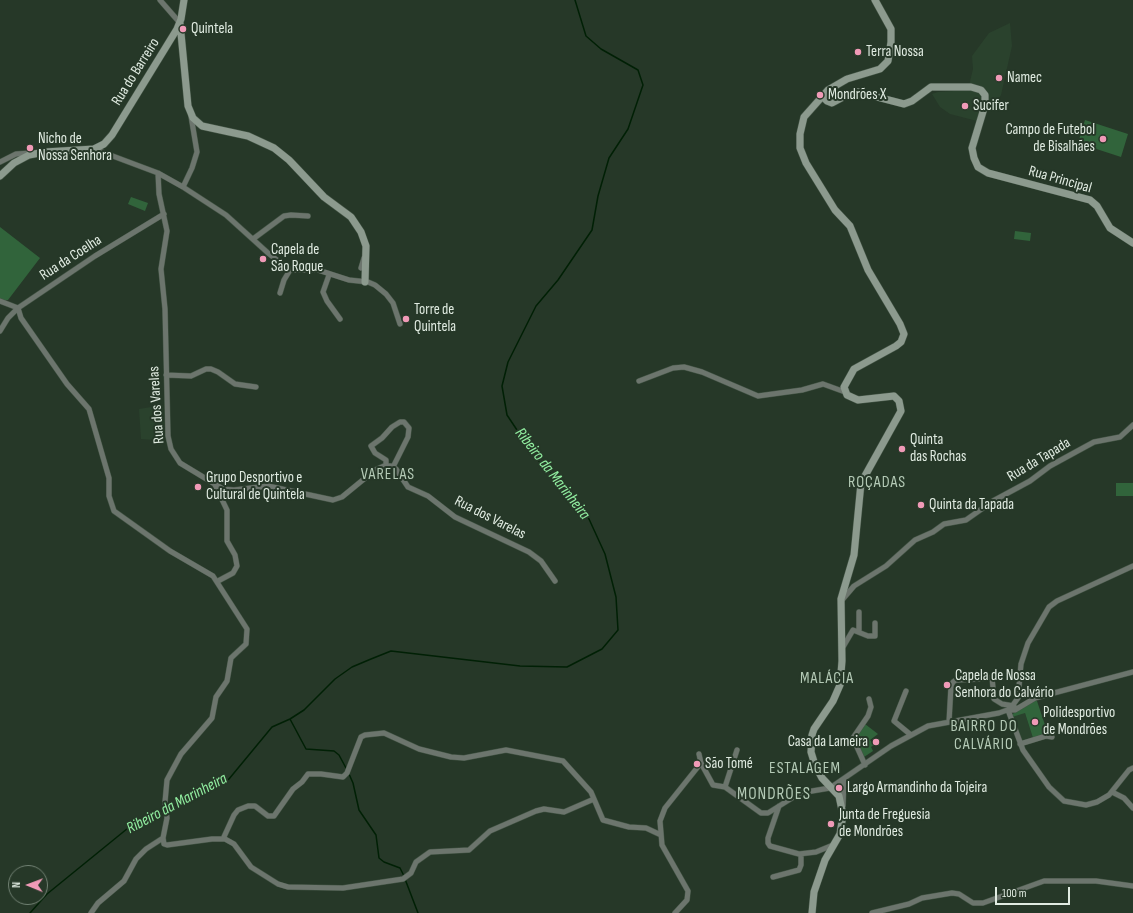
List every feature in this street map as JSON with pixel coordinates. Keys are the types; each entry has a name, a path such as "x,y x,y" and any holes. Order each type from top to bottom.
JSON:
{"main road":[{"name":"Rua do Barreiro","path":"94,149 104,144 112,135 180,23 184,0"},
{"path":"812,913 813,896 825,860 841,831 843,815 840,799 820,776 816,767 811,752 811,742 814,729 832,704 838,690 842,672 841,601 854,555 862,481 901,411 899,401 894,396 859,400 849,397 845,392 845,384 853,370 896,346 902,340 904,332 870,272 849,224 834,208 803,156 799,138 802,121 822,96 842,81 880,69 888,61 891,42 891,29 875,0"},
{"path":"180,23 187,100 191,115 195,121 202,126 248,136 274,148 289,160 324,197 351,217 360,230 365,241 367,252 365,282"},
{"name":"Rua Principal","path":"822,96 827,101 832,102 847,94 858,92 902,104 912,101 931,88 971,87 981,90 985,95 985,105 972,148 978,167 991,174 1090,200 1097,206 1112,230 1133,243"},
{"path":"0,176 14,163 35,154 94,149"}],"street":[{"path":"160,0 180,23"},
{"path":"183,187 192,168 197,152 191,115"},
{"path":"94,149 158,173 183,187 226,215 281,264 290,270 315,270 352,281 365,282 381,290 390,298 398,313 400,324"},
{"path":"0,162 20,153 35,154"},
{"name":"Rua dos Varelas","path":"158,173 167,236 161,269 165,309 167,431 171,449 184,466 215,485 230,490 272,487 333,500 342,497 372,472 386,465"},
{"name":"Rua da Coelha","path":"0,331 8,318 18,308 95,256 164,214"},
{"path":"253,239 284,216 308,216"},
{"path":"360,230 364,254 361,268"},
{"path":"280,293 284,280 290,270"},
{"path":"329,275 324,292 340,319"},
{"path":"0,301 18,308 23,320 67,384 90,411 110,478 109,494 112,509 126,521 218,581 246,626 248,633 247,642 244,647 231,658 226,684 216,696 212,718 182,753 168,778 166,807 167,816 163,838 163,842 166,845 223,839 232,843 253,869 273,882 284,886 343,888 405,878 412,872 416,862 430,852 470,850 490,831 536,811 544,809 564,812 594,800"},
{"path":"639,381 673,368 684,367 702,372 758,396 768,396 802,390 821,384 845,392"},
{"path":"166,376 191,376 206,370 210,370 218,372 233,383 256,388"},
{"path":"400,422 404,422 409,429 407,440 393,467 386,465 386,460 375,454 372,446 392,427 400,422"},
{"name":"Rua da Tapada","path":"841,601 854,586 884,568 915,540 933,532 944,524 967,519 993,501 1030,481 1050,466 1094,442 1120,437 1133,425"},
{"name":"Rua dos Varelas","path":"393,467 408,487 428,496 456,517 533,554 544,565 555,580"},
{"path":"215,485 227,510 227,541 235,556 237,566 234,573 218,581"},
{"path":"1008,710 1014,706 1018,695 1025,650 1049,607 1057,601 1133,566"},
{"path":"859,612 859,631"},
{"path":"842,648 851,630 859,620"},
{"path":"851,630 859,631 868,636 874,636 875,623"},
{"path":"699,754 701,763 713,785 725,788 761,813 768,813 798,794 831,787 891,746 930,725 1014,710 1035,698 1133,672"},
{"path":"949,722 951,686 956,680 977,680 992,677 994,699 1002,704 1014,706"},
{"path":"906,691 894,722 911,735"},
{"path":"865,765 853,738 868,716 871,707 869,699"},
{"path":"1008,710 1020,744 1049,787 1064,801 1091,804 1107,797 1129,770 1133,768"},
{"path":"223,839 234,815 239,809 254,806 267,816 274,817 293,789 309,774 322,774 341,778 348,771 361,737 366,735 385,734 419,749 451,757 464,758 506,750 560,761 568,765 588,788 604,821 630,827 646,828 660,835"},
{"path":"1020,744 1046,736 1052,736"},
{"path":"725,788 737,750"},
{"path":"675,913 687,900 688,891 663,847 660,835 660,821 662,814 701,763"},
{"path":"843,815 844,779"},
{"path":"1112,792 1124,798 1133,808"},
{"path":"779,806 768,838 768,844 801,854 816,852 834,844"},
{"path":"91,913 98,903 124,881 136,860 146,850 163,838"},
{"path":"773,877 798,870 801,865 801,854"},
{"path":"872,913 909,904 922,898 952,893 959,894 973,903 983,903 1044,881 1096,881 1133,886"}],"shaded area":[{"path":"1010,23 1012,46 1001,95 994,105 977,121 950,114 940,107 932,94 938,92 968,90 973,69 972,56 989,33"},
{"path":"163,405 164,438 155,440 141,439 139,409"},
{"path":"1023,707 1033,738 1021,742 1010,715"}],"green space":[{"name":"Campo de Futebol de Bisalhães","path":"1085,120 1128,134 1121,157 1078,143"},
{"path":"131,197 148,203 145,211 128,204"},
{"path":"0,227 40,258 8,300 0,300"},
{"path":"1015,231 1031,233 1030,241 1014,239"},
{"path":"1116,483 1133,483 1133,496 1116,496"},
{"name":"Polidesportivo de Mondrões","path":"1034,701 1037,701 1048,734 1033,738 1025,713 1012,717 1011,715"},
{"path":"865,724 878,734 870,740 874,745 871,747 873,751 864,757 854,739"}],"waterway":[{"name":"Ribeiro da Marinheira","path":"167,809 229,779 272,727 290,719 304,710 335,679 352,667 391,651 520,666 567,667 602,649 618,630 616,597 605,554 589,519 571,495 535,457 507,415 502,386 508,362 536,306 558,280 592,230 598,196 609,158 628,129 643,85 638,70 601,49 586,36 575,0"},
{"path":"290,719 306,749 334,751 339,755 346,768"},
{"path":"349,774 353,783 359,810 376,835 379,858 384,862 400,868 404,876"},
{"name":"Ribeiro da Marinheira","path":"30,913 47,894 133,824 164,810"},
{"path":"405,879 418,913"}],"place":[{"name":"Quintela","path":"183,29"},
{"name":"Terra Nossa","path":"858,52"},
{"name":"Namec","path":"999,78"},
{"name":"Mondrões X","path":"820,95"},
{"name":"Sucifer","path":"965,106"},
{"name":"Campo de Futebol de Bisalhães","path":"1103,139"},
{"name":"Nicho de Nossa Senhora","path":"30,148"},
{"name":"Capela de São Roque","path":"263,259"},
{"name":"Torre de Quintela","path":"406,319"},
{"name":"Quinta das Rochas","path":"902,449"},
{"name":"Grupo Desportivo e Cultural de Quintela","path":"198,487"},
{"name":"Quinta da Tapada","path":"921,505"},
{"name":"Capela de Nossa Senhora do Calvário","path":"947,685"},
{"name":"Polidesportivo de Mondrões","path":"1035,722"},
{"name":"Casa da Lameira","path":"876,742"},
{"name":"São Tomé","path":"697,764"},
{"name":"Largo Armandinho da Tojeira","path":"839,788"},
{"name":"Junta de Freguesia de Mondrões","path":"831,824"}],"district":[{"name":"VARELAS","path":"388,475"},
{"name":"ROÇADAS","path":"877,483"},
{"name":"MALÁCIA","path":"827,679"},
{"name":"BAIRRO DO CALVÁRIO","path":"984,736"},
{"name":"ESTALAGEM","path":"805,769"},
{"name":"MONDRÕES","path":"774,795"}]}
